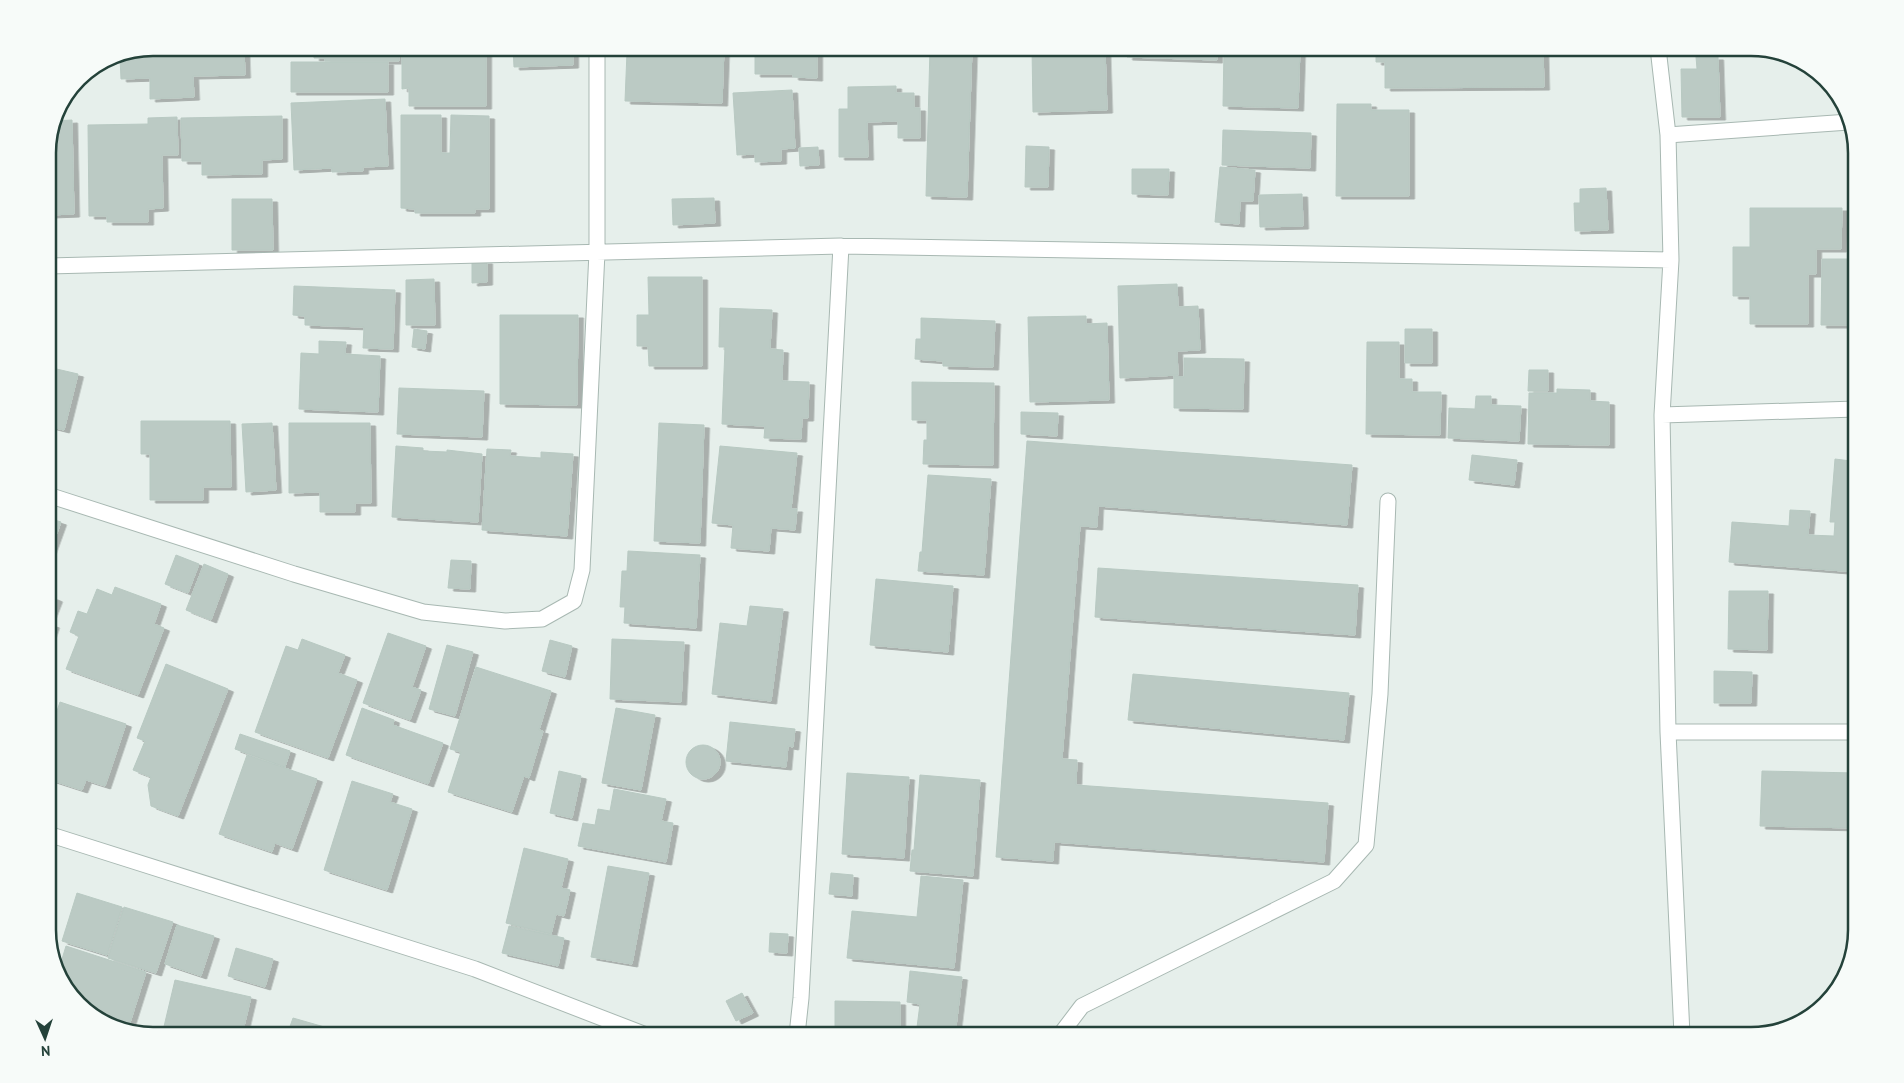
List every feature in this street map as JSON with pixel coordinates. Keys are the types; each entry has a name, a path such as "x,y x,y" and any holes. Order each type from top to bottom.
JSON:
{"street":[{"path":"56,497 294,574 423,612 505,621 542,619 574,601 582,570 597,252 597,56"},
{"path":"1659,56 1668,135 1671,260 1662,415 1668,732 1682,1027"},
{"path":"1668,135 1842,122"},
{"path":"798,1027 802,988 821,655 841,246"},
{"path":"56,266 841,246 1671,260"},
{"path":"1662,415 1848,409"},
{"path":"1067,1027 1082,1006 1334,881 1366,845 1380,694 1388,501"},
{"path":"1668,732 1848,732"},
{"path":"56,837 475,969 623,1027"}],"building":[{"path":"147,56 244,56 245,75 193,76 194,97 150,99 150,78 121,79 120,63 134,58"},
{"path":"314,56 399,56 399,61 325,61 325,58 314,58"},
{"path":"402,56 486,56 486,106 409,106 409,88 402,89"},
{"path":"513,56 573,56 573,65 514,67"},
{"path":"627,56 724,56 722,103 625,101"},
{"path":"755,56 817,56 817,78 793,77 793,74 755,74"},
{"path":"930,56 972,56 967,197 926,196"},
{"path":"1032,56 1105,56 1107,110 1033,112"},
{"path":"1217,56 1217,60 1127,57"},
{"path":"1224,56 1300,56 1298,108 1223,106"},
{"path":"1376,56 1543,56 1544,87 1385,88 1385,62 1376,62"},
{"path":"1696,57 1718,57 1720,117 1682,117 1681,69 1697,69"},
{"path":"291,62 388,62 388,92 291,92"},
{"path":"896,86 896,93 914,93 914,108 920,108 920,138 898,138 898,121 867,122 868,157 839,157 839,109 848,109 848,87"},
{"path":"792,90 795,148 781,149 781,161 755,162 755,154 737,155 733,93"},
{"path":"385,99 388,166 363,167 363,171 332,172 332,168 294,170 291,103"},
{"path":"1337,104 1371,104 1371,110 1409,110 1409,196 1336,196"},
{"path":"401,115 441,115 441,153 450,153 451,115 489,116 489,209 475,209 475,213 415,213 415,209 401,208"},
{"path":"282,116 282,159 262,160 262,174 202,175 202,161 182,161 181,118"},
{"path":"177,117 178,155 162,155 163,208 148,209 148,222 107,222 107,216 89,216 88,125 148,124 148,118"},
{"path":"72,120 74,214 56,215 56,147 62,121"},
{"path":"1223,130 1311,133 1310,168 1222,165"},
{"path":"1026,146 1049,147 1048,187 1025,187"},
{"path":"818,147 819,165 800,166 799,148"},
{"path":"1220,167 1255,170 1253,201 1240,201 1239,224 1215,222"},
{"path":"1132,169 1169,169 1168,195 1132,194"},
{"path":"1606,188 1608,230 1575,231 1574,203 1580,203 1580,189"},
{"path":"1302,194 1303,226 1260,227 1259,195"},
{"path":"714,198 715,223 673,225 672,199"},
{"path":"232,199 272,199 273,250 232,250"},
{"path":"1750,208 1842,208 1841,249 1816,249 1816,274 1808,274 1808,324 1750,324 1750,296 1733,296 1733,247 1750,247"},
{"path":"1822,259 1848,259 1848,325 1821,325"},
{"path":"472,261 487,261 487,282 472,283"},
{"path":"648,277 702,277 702,366 649,366 648,346 637,346 637,315 649,315"},
{"path":"434,279 435,325 406,325 406,280"},
{"path":"1177,284 1178,307 1198,306 1200,350 1177,351 1178,375 1120,378 1118,286"},
{"path":"294,286 395,290 393,349 363,348 364,327 305,325 305,316 293,315"},
{"path":"720,308 772,310 770,349 783,350 782,381 809,382 808,418 802,418 801,439 764,438 765,426 722,424 725,347 719,347"},
{"path":"500,315 578,315 577,405 500,404"},
{"path":"1086,316 1086,324 1107,323 1109,400 1030,402 1028,317"},
{"path":"921,318 995,321 993,367 943,366 943,361 915,359 916,339 921,339"},
{"path":"414,329 427,331 425,349 412,347"},
{"path":"1405,329 1432,329 1432,363 1405,363"},
{"path":"319,341 346,342 345,354 380,356 378,412 299,409 301,353 319,354"},
{"path":"1367,342 1399,342 1399,379 1412,379 1412,392 1441,392 1440,435 1366,434"},
{"path":"1184,358 1244,359 1243,409 1174,408 1174,376 1184,377"},
{"path":"56,369 78,374 64,430 56,428"},
{"path":"1529,370 1548,370 1548,391 1528,391"},
{"path":"912,382 994,383 993,465 923,464 924,440 927,440 927,420 912,420"},
{"path":"399,388 484,391 482,437 397,434"},
{"path":"1557,389 1590,390 1590,401 1609,402 1609,445 1528,444 1529,393 1557,393"},
{"path":"1476,396 1491,396 1491,405 1521,406 1519,441 1448,438 1449,408 1475,409"},
{"path":"1021,412 1058,413 1057,436 1021,434"},
{"path":"141,421 230,421 231,487 203,487 203,500 150,500 150,454 141,454"},
{"path":"272,423 276,490 246,492 242,424"},
{"path":"289,423 370,423 371,503 355,503 355,512 320,512 320,492 289,493"},
{"path":"659,423 704,425 700,543 654,541"},
{"path":"1027,441 1352,465 1347,525 1098,506 1097,527 1080,526 1062,759 1077,760 1076,785 1328,803 1324,862 1054,842 1053,861 996,857"},
{"path":"396,446 423,448 423,451 447,452 447,450 482,454 478,522 392,517"},
{"path":"720,446 797,453 791,509 797,509 795,530 771,528 769,551 731,548 733,525 712,523"},
{"path":"487,449 511,450 510,456 541,458 541,452 573,454 567,536 482,530"},
{"path":"1472,455 1517,460 1514,485 1469,480"},
{"path":"1835,459 1848,461 1848,571 1729,562 1732,522 1789,526 1790,510 1810,511 1808,535 1834,536 1835,522 1830,522"},
{"path":"928,475 991,479 984,575 918,571 920,552 922,552"},
{"path":"56,520 61,522 56,536"},
{"path":"628,551 700,555 696,628 624,623 625,607 620,607 622,571 627,571"},
{"path":"176,555 199,564 188,593 165,584"},
{"path":"451,560 471,561 470,589 448,588"},
{"path":"204,564 228,574 211,620 186,610"},
{"path":"1098,568 1358,585 1355,635 1095,617"},
{"path":"876,579 953,586 948,652 870,645"},
{"path":"115,587 161,604 154,624 164,628 138,695 66,669 79,636 70,632 78,611 87,614 97,589 112,595"},
{"path":"1729,591 1768,591 1767,650 1728,649"},
{"path":"750,606 783,609 771,701 712,694 720,623 747,626"},
{"path":"388,633 426,646 412,687 421,690 410,720 363,703"},
{"path":"302,639 345,655 338,673 357,680 328,758 255,732 286,646 298,650"},
{"path":"612,639 684,642 681,702 610,699"},
{"path":"550,640 572,646 565,677 542,671"},
{"path":"447,645 473,652 455,716 429,709"},
{"path":"166,664 228,689 178,816 151,806 148,785 151,777 133,770 145,741 137,738"},
{"path":"476,667 551,691 539,730 543,731 529,778 524,776 512,812 448,792 461,752 450,749"},
{"path":"1714,671 1752,672 1751,703 1714,703"},
{"path":"1133,674 1349,693 1344,740 1128,720"},
{"path":"60,702 126,724 105,786 86,780 82,790 56,782 56,714"},
{"path":"362,708 394,720 393,725 443,743 428,784 346,755"},
{"path":"616,708 655,715 641,790 602,783"},
{"path":"730,722 795,729 793,747 788,746 786,767 726,761"},
{"path":"240,734 290,751 285,767 235,749"},
{"path":"703,745 710,746 715,750 719,755 719,769 715,774 710,778 703,779 696,778 691,774 687,769 686,762 687,755 691,750 696,746"},
{"path":"247,755 317,779 292,849 275,843 272,852 219,834"},
{"path":"559,771 581,776 572,818 550,813"},
{"path":"1762,771 1848,773 1848,828 1760,826"},
{"path":"847,773 909,777 904,858 842,854"},
{"path":"920,775 980,780 973,876 910,871 912,850 914,850"},
{"path":"352,781 393,794 390,802 412,809 387,890 324,870"},
{"path":"614,789 666,799 661,821 673,823 666,862 578,846 583,823 595,825 598,809 610,811"},
{"path":"524,848 568,859 561,888 570,890 564,916 556,914 551,934 506,923"},
{"path":"608,866 649,873 632,964 591,957"},
{"path":"831,873 853,875 852,896 829,894"},
{"path":"921,876 963,880 954,968 847,958 852,911 917,917"},
{"path":"77,893 122,907 107,955 62,941"},
{"path":"124,907 173,922 156,973 108,958"},
{"path":"177,925 214,936 201,976 165,964"},
{"path":"509,926 564,938 558,966 502,953"},
{"path":"770,933 788,934 787,953 769,952"},
{"path":"66,946 146,972 130,1023 105,1014 89,1003 73,984 61,962"},
{"path":"236,948 273,959 265,987 228,976"},
{"path":"910,971 962,977 956,1027 917,1027 920,1004 907,1002"},
{"path":"175,980 251,997 244,1027 164,1027"},
{"path":"742,993 753,1013 736,1021 726,1001"},
{"path":"835,1001 900,1002 900,1027 835,1027"},
{"path":"293,1018 324,1027 290,1027"}]}
